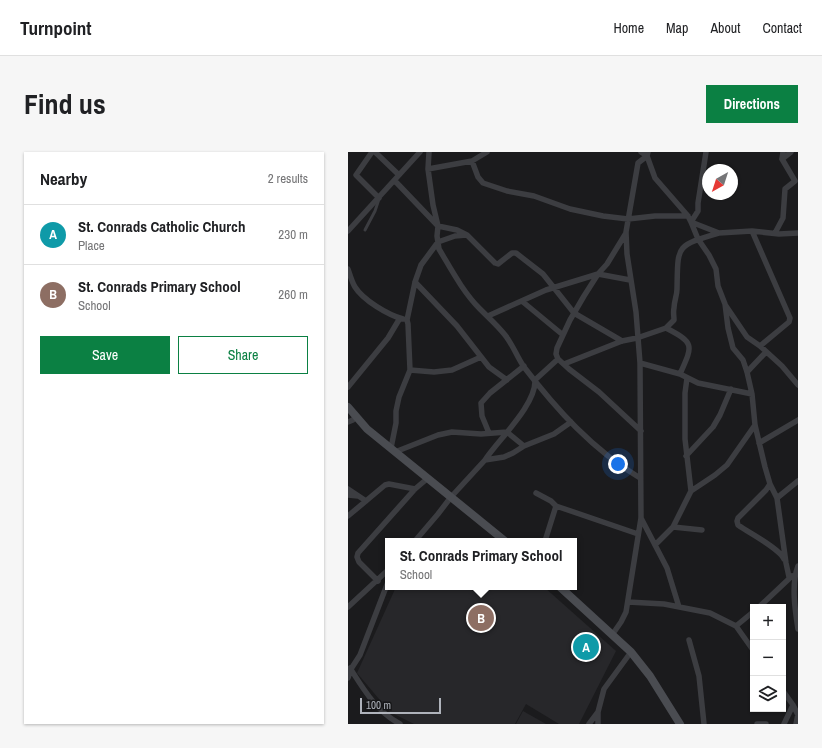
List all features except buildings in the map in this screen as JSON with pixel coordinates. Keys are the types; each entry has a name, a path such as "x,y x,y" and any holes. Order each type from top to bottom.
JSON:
{"main road":[{"path":"348,407 355,417 367,429 501,538"},
{"path":"563,590 631,652 650,676 680,724"}],"street":[{"path":"372,152 356,175 379,198"},
{"path":"375,152 399,175"},
{"path":"348,231 420,152"},
{"path":"429,152 428,169 433,205 438,226 439,249 480,309 506,336 524,366 571,422 612,459 640,478"},
{"path":"428,169 472,161 487,152"},
{"path":"641,152 648,154"},
{"path":"692,222 698,211 706,152"},
{"path":"775,233 783,218 785,189 795,181 782,159 783,152"},
{"path":"782,159 791,152"},
{"path":"648,154 655,178 688,216 692,222 698,239 709,255 716,269 718,286 725,304 747,337 760,346 782,366 798,385"},
{"path":"612,635 622,622 628,602 641,518 640,363 636,312 630,280 626,232 638,163 648,154"},
{"path":"472,161 478,177 483,183 507,191 534,196 570,209 603,216 628,219 655,216 688,216"},
{"path":"395,181 438,226 457,230 467,235 495,263 498,264 512,253 516,253 543,274 574,313 622,341"},
{"path":"692,222 720,233"},
{"path":"752,231 790,318 789,322 760,346"},
{"path":"564,364 622,341 637,338 666,328 674,320 679,252 686,244 720,233 752,231 798,233"},
{"path":"626,232 607,264 598,274 574,313 557,348 556,354 558,359 599,392 641,431"},
{"path":"467,235 455,236 438,242 421,265 415,282 407,320 410,370 399,397 396,411 393,450 438,435 452,432 507,432 524,446"},
{"path":"348,269 355,287 365,298 379,308 407,320"},
{"path":"488,316 554,288 598,274 630,280"},
{"path":"415,282 457,326 493,370 507,380"},
{"path":"523,302 563,335"},
{"path":"725,304 728,328 734,348 743,360 747,372 752,394 755,425 759,443 770,484 776,498 786,563"},
{"path":"348,387 388,338 400,318"},
{"path":"666,328 684,338 689,345 689,353 680,374"},
{"path":"747,372 766,352"},
{"path":"410,370 434,372 452,370 481,357"},
{"path":"418,538 451,497 486,460 530,400 535,388 535,380 558,359"},
{"path":"640,363 680,374 698,384 752,394"},
{"path":"489,433 482,416 481,403 490,393 524,366"},
{"path":"686,378 686,456 691,491"},
{"path":"686,456 713,427 720,416 731,389"},
{"path":"348,422 353,420 355,417"},
{"path":"759,443 798,420"},
{"path":"486,460 504,457 524,446 554,434 571,422"},
{"path":"655,545 673,527 691,491 727,465 755,425"},
{"path":"378,581 359,562 357,557 358,553 415,489 428,478"},
{"path":"776,498 798,481"},
{"path":"348,516 386,485 389,484 415,489"},
{"path":"770,484 738,518 737,522 738,525 747,532 767,543 783,555 794,584 798,629"},
{"path":"348,489 366,501"},
{"path":"536,493 551,501 556,506 638,534"},
{"path":"348,495 360,497"},
{"path":"546,538 556,506"},
{"path":"641,518 667,568 679,607"},
{"path":"673,527 702,530"},
{"path":"762,604 792,576 798,566"},
{"path":"348,607 385,573"},
{"path":"348,678 349,668 360,655 385,590"},
{"path":"628,602 664,604 710,613 736,626 750,646"},
{"path":"736,626 750,614"},
{"path":"689,640 700,676 704,724"},
{"path":"598,724 598,712 604,688 631,652"},
{"path":"349,668 379,709 389,718 400,724"},
{"path":"786,695 798,714 796,724"},
{"path":"784,724 793,705"},
{"path":"589,724 598,712"},
{"path":"757,724 766,724"}],"lane":[{"path":"365,230 375,211 379,198"}],"shaded area":[{"path":"395,590 547,590 616,651 579,724 559,724 526,704 515,724 414,724 390,712 357,673"},
{"path":"523,711 546,724 516,724"}],"place":[{"name":"St. Conrads Primary School","path":"481,618"},
{"name":"St. Conrads Catholic Church","path":"586,647"}]}
